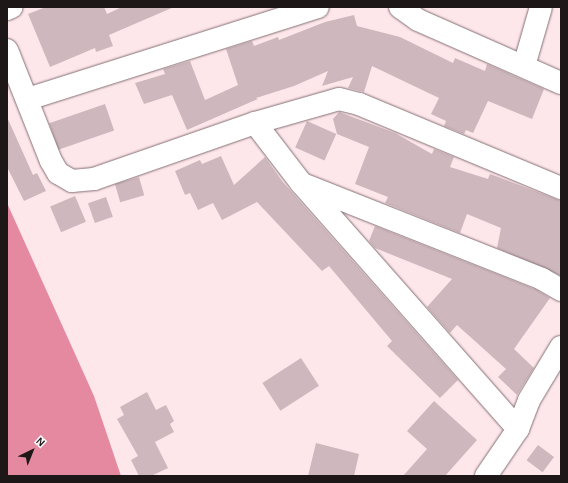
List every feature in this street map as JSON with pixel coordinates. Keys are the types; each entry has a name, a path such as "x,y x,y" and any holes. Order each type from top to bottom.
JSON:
{"street":[{"path":"7,9 12,7"},
{"path":"28,99 318,7"},
{"path":"400,7 418,20 561,83"},
{"path":"524,66 540,7"},
{"path":"7,50 28,99 51,161 58,173 72,181 94,179 255,123 329,100 347,100 561,188"},
{"path":"255,123 301,183 518,428"},
{"path":"301,183 535,276 561,290"},
{"path":"486,476 518,428 529,400 561,347"}],"shaded area":[{"path":"7,203 94,396 121,476 7,476"}],"building":[{"path":"46,7 104,7 107,14 122,7 174,7 109,35 113,46 96,52 95,48 50,67 28,14"},
{"path":"354,15 357,26 400,37 453,63 455,58 485,71 487,64 544,89 532,119 488,101 473,133 466,130 464,134 444,126 446,121 431,114 439,98 372,66 364,92 348,88 353,77 322,86 328,71 294,86 256,98 258,99 187,130 172,95 144,104 135,83 165,74 163,69 190,61 205,100 238,85 226,49 252,41 254,46 278,37 279,40 325,22"},
{"path":"105,104 114,130 58,150 49,123"},
{"path":"339,112 395,133 432,154 434,149 454,157 450,167 488,179 490,174 561,201 561,276 497,248 501,228 467,214 460,233 385,203 388,197 355,184 369,147 337,134 333,119"},
{"path":"7,117 33,175 37,173 46,191 24,201 7,167"},
{"path":"307,121 336,134 324,161 295,147"},
{"path":"221,156 234,185 265,157 282,181 458,380 440,398 387,346 392,341 329,266 322,271 257,202 222,220 213,203 198,210 190,193 185,195 175,171 200,160 202,164"},
{"path":"139,177 144,195 120,202 115,184"},
{"path":"75,196 86,222 61,232 50,207"},
{"path":"106,197 113,217 95,223 88,203"},
{"path":"375,226 537,290 550,298 514,349 534,368 517,395 498,377 506,369 457,325 450,333 427,307 452,279 375,248 369,241"},
{"path":"301,358 319,386 280,411 262,383"},
{"path":"147,392 156,410 166,405 174,421 170,424 174,432 155,442 168,468 151,476 139,476 131,460 138,456 117,419 124,415 120,407"},
{"path":"434,401 477,440 445,476 403,476 427,449 407,431"},
{"path":"316,443 359,454 354,476 308,476"},
{"path":"538,445 554,457 543,472 527,460"}]}
